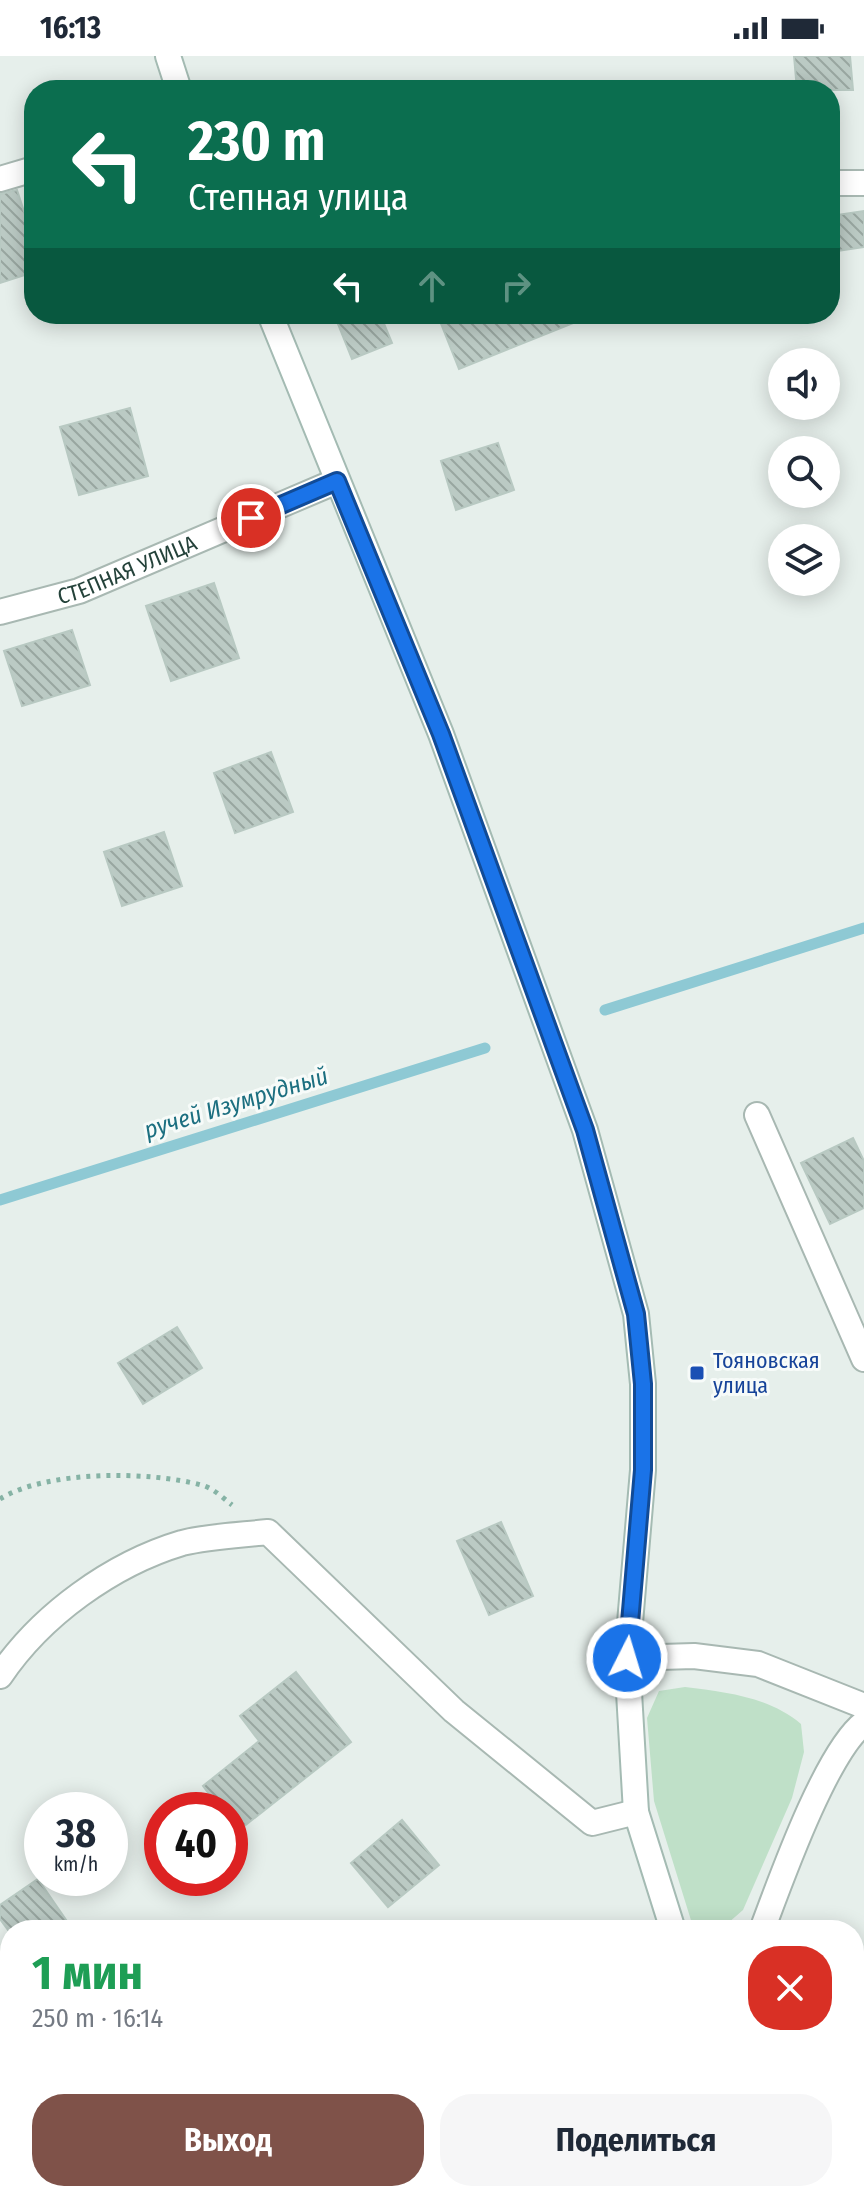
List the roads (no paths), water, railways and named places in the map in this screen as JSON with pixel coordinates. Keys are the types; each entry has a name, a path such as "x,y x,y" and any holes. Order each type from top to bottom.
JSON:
{"street":[{"path":"168,56 176,80"},
{"path":"0,179 24,172"},
{"path":"840,183 864,183"},
{"path":"274,324 441,734 580,1115 636,1314 643,1384 643,1470 627,1658 636,1812 670,1920"},
{"name":"СТЕПНАЯ УЛИЦА","path":"0,612 79,591 337,481"},
{"path":"757,1115 864,1359"},
{"path":"0,1676 50,1617 135,1562 184,1543 268,1532 454,1711 592,1823 636,1812"},
{"path":"627,1658 694,1656 758,1664 864,1706"},
{"path":"766,1920 816,1799 851,1733 864,1723"}],"waterway":[{"name":"ручей Изумрудный","path":"605,1010 864,928"},
{"name":"ручей Изумрудный","path":"0,1200 485,1048"}],"place":[{"name":"Тояновская улица","path":"697,1373"}]}
